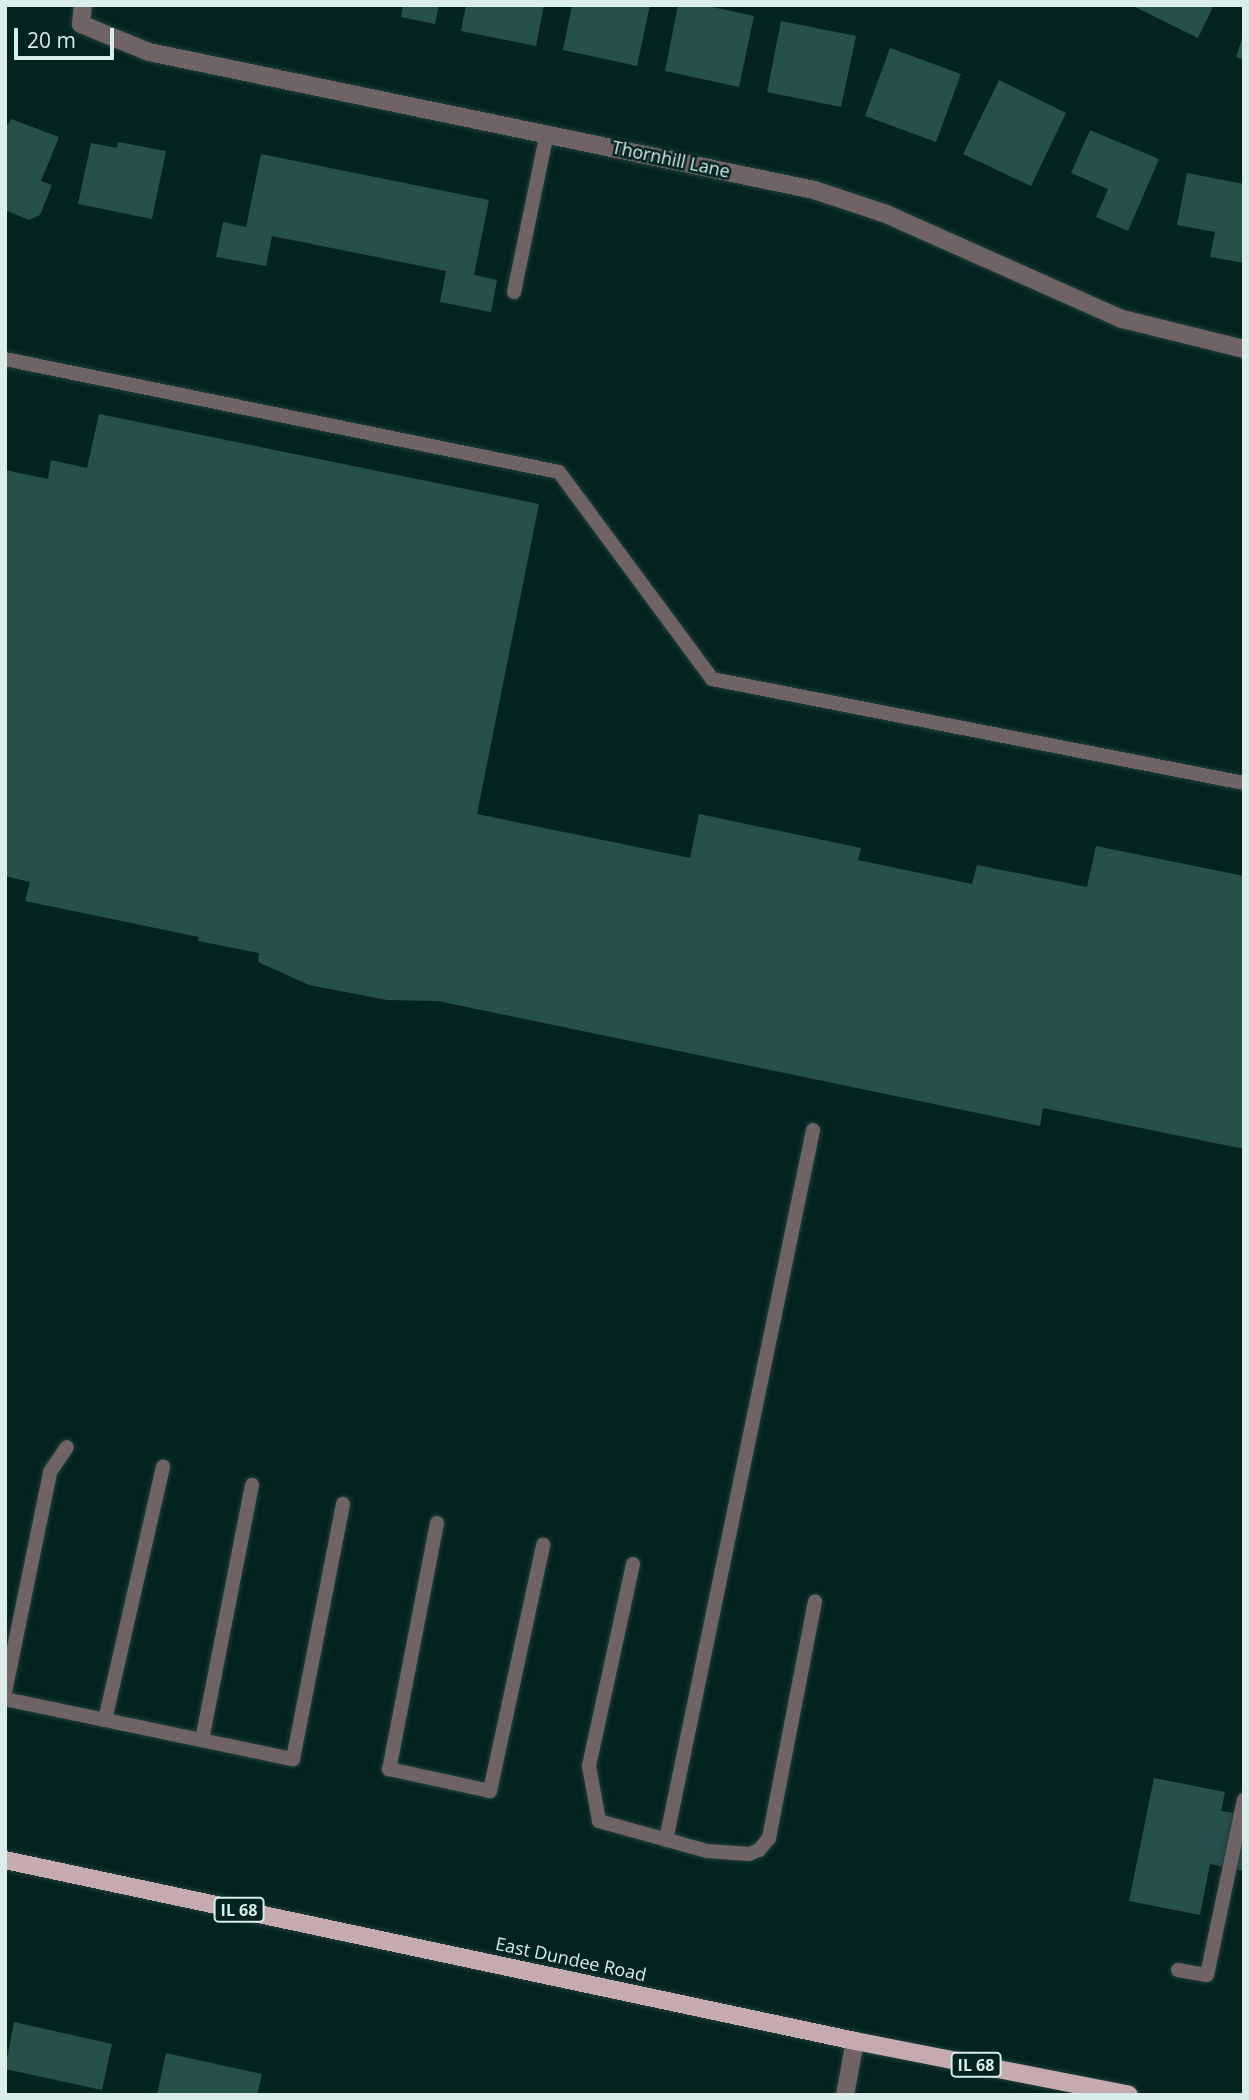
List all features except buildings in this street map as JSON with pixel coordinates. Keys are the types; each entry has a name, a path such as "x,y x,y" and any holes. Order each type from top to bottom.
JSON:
{"main road":[{"name":"East Dundee Road","path":"5,1860 855,2041 1129,2095"}],"street":[{"name":"Thornhill Lane","path":"83,5 81,24 149,52 814,190 886,214 1122,319 1244,349"},
{"path":"845,2095 855,2041"}],"lane":[{"path":"514,292 547,133"},
{"path":"5,359 559,472 712,679 1244,783"},
{"path":"666,1840 813,1130"},
{"path":"5,1692 50,1472 67,1447"},
{"path":"105,1720 163,1467"},
{"path":"202,1740 253,1485"},
{"path":"5,1699 293,1759 342,1504"},
{"path":"437,1523 389,1769 491,1790 543,1545"},
{"path":"633,1564 589,1766 599,1821 707,1851 749,1854 760,1850 769,1839 814,1601"},
{"path":"1178,1970 1207,1975 1244,1800"}]}
